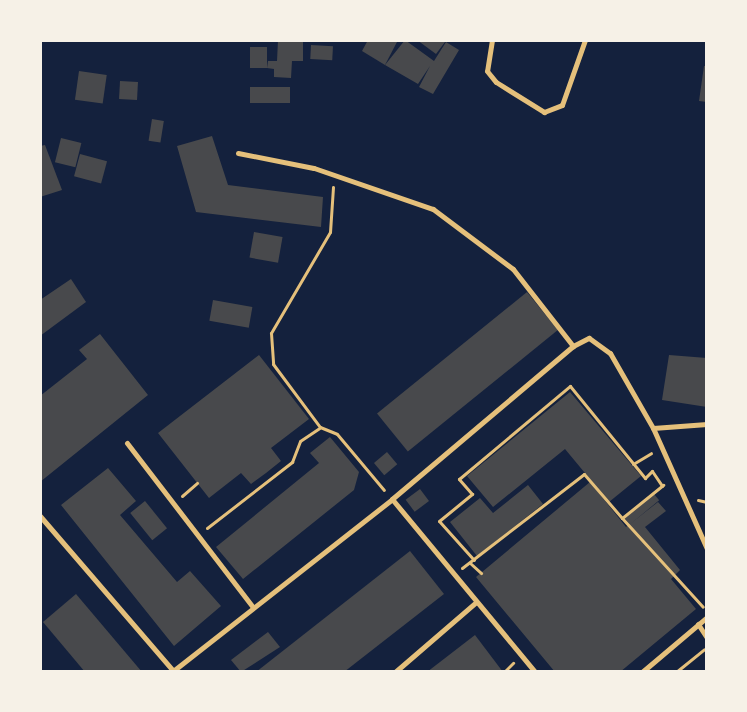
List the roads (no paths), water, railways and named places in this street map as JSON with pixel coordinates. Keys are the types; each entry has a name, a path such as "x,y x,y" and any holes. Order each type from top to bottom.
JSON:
{"lane":[{"path":"492,40 487,71 496,82 544,112 562,105 585,40"},
{"path":"238,153 335,176 433,209 513,269 573,346"},
{"path":"40,516 173,671 392,499 573,346 589,338 601,343 653,428 706,545"},
{"path":"653,428 707,424"},
{"path":"127,443 253,607"},
{"path":"392,499 535,672"},
{"path":"395,672 476,602"},
{"path":"642,672 707,614"},
{"path":"698,624 707,638"}]}
